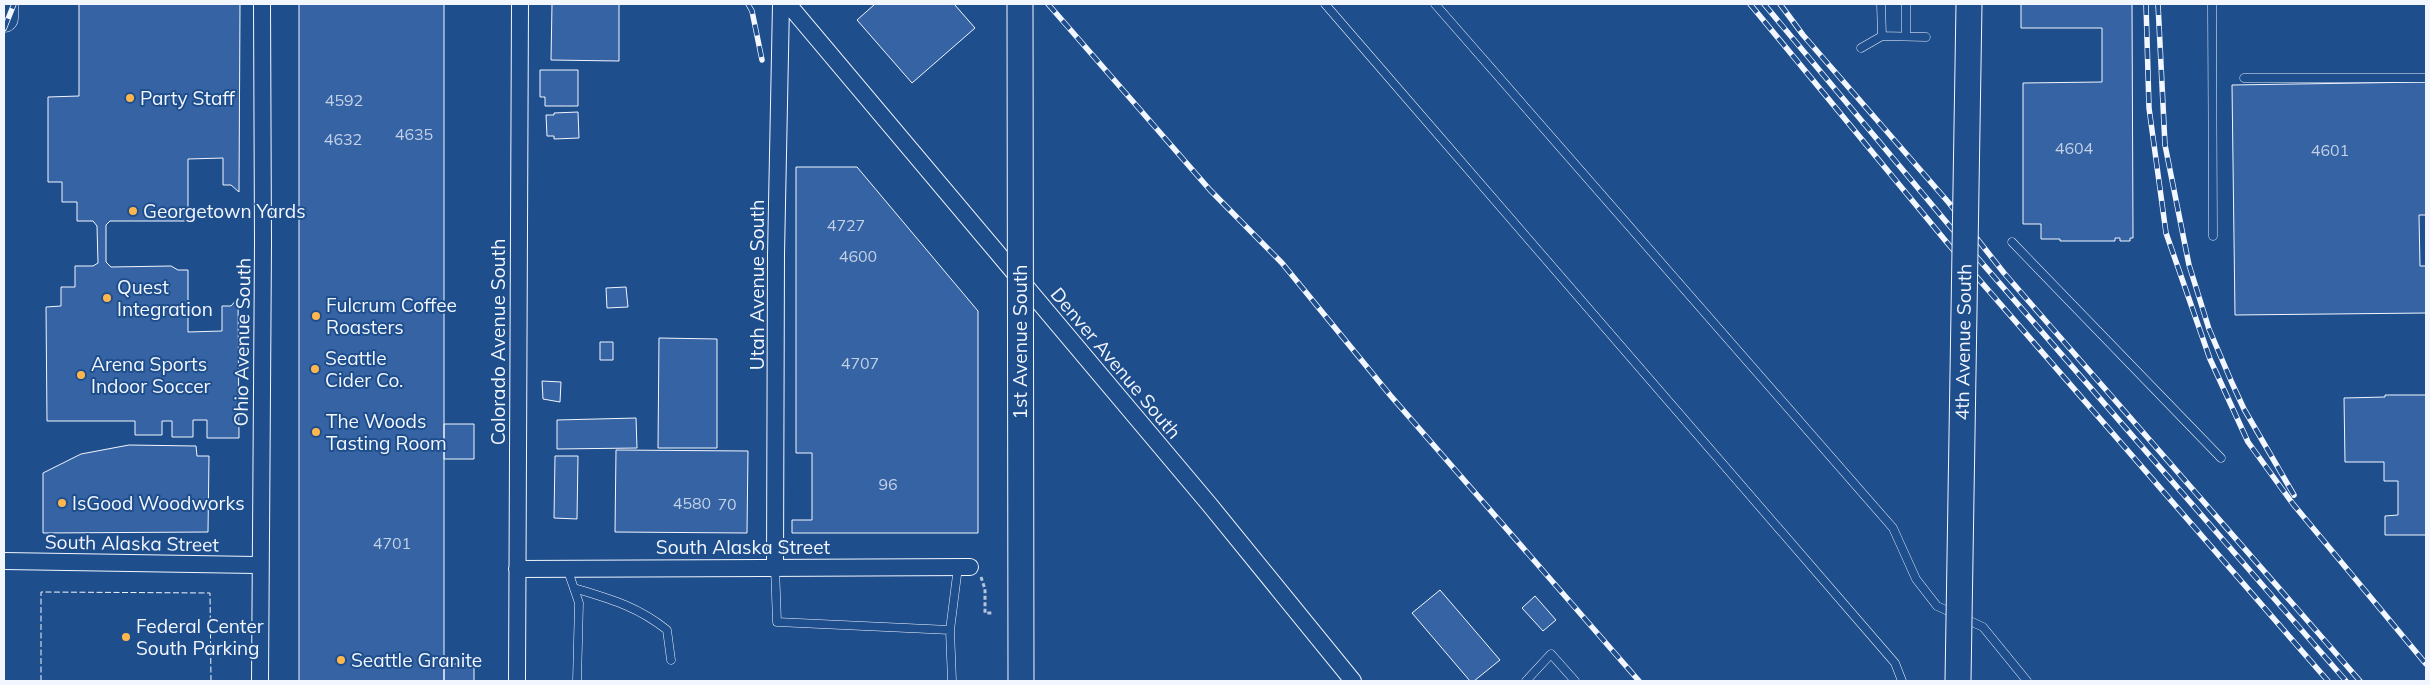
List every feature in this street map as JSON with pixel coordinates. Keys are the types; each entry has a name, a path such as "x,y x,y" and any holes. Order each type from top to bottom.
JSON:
{"highway":[{"path":"4,4 4,18"}],"main road":[{"name":"1st Avenue South","path":"1020,4 1021,681"},
{"name":"4th Avenue South","path":"1958,681 1969,4"}],"street":[{"name":"Ohio Avenue South","path":"260,681 259,565 263,244 262,4"},
{"name":"Colorado Avenue South","path":"517,681 520,4"},
{"name":"Utah Avenue South","path":"775,567 776,254 780,4"},
{"name":"Denver Avenue South","path":"788,4 1209,504 1353,681"},
{"name":"South Alaska Street","path":"4,562 259,565"},
{"name":"South Alaska Street","path":"517,569 964,567"}],"lane":[{"path":"1325,4 1895,663 1902,681"},
{"path":"1435,4 1893,528 1916,579 1937,606 1983,627 2027,681"},
{"path":"1882,4 1882,36"},
{"path":"1906,4 1906,36"},
{"path":"2212,4 2213,236"},
{"path":"1861,48 1882,36 1926,37"},
{"path":"2244,78 2426,78"},
{"path":"2012,242 2221,458"},
{"path":"775,567 777,622 950,630"},
{"path":"952,681 950,630 964,567"},
{"path":"567,568 579,603 577,681"},
{"path":"574,588 612,599 647,613 667,630 672,660"},
{"path":"1526,681 1551,654 1575,681"}],"path":[{"path":"964,567 984,580 985,613 992,613"}],"building":[{"name":"Georgetown Yards","path":"79,4 240,4 239,192 231,185 223,185 223,158 188,159 188,221 110,221 106,225 106,262 111,267 171,266 178,270 188,270 188,332 222,331 222,306 231,306 238,298 239,438 207,438 207,420 193,420 193,437 172,437 172,421 162,421 162,435 135,435 135,421 47,421 46,307 61,306 61,287 75,287 75,266 93,266 98,263 97,226 93,221 77,221 77,202 62,202 62,182 48,182 48,97 79,96"},
{"path":"299,4 444,4 444,681 299,681"},
{"path":"552,4 619,4 619,61 551,60"},
{"path":"875,4 954,4 975,28 912,83 857,20"},
{"path":"2021,4 2132,4 2133,238 2130,238 2130,241 2120,241 2120,238 2115,238 2115,241 2041,239 2041,224 2023,224 2023,83 2102,82 2102,28 2021,28"},
{"path":"540,70 578,70 578,106 545,106 545,97 540,97"},
{"path":"2426,82 2426,215 2419,215 2420,266 2426,266 2426,313 2235,315 2232,85"},
{"path":"578,112 579,138 554,139 554,136 547,136 546,115"},
{"path":"796,167 857,167 978,311 978,533 792,533 792,520 812,520 812,453 796,453"},
{"path":"626,287 628,307 607,308 606,288"},
{"path":"659,338 717,339 717,448 658,448"},
{"path":"600,342 613,342 613,360 600,360"},
{"path":"542,381 561,382 560,402 543,399"},
{"path":"2385,395 2426,395 2426,535 2385,535 2385,516 2398,515 2398,481 2384,481 2384,462 2345,462 2344,398 2385,397"},
{"path":"636,418 637,448 557,449 557,420"},
{"path":"444,424 474,424 474,459 444,459"},
{"path":"129,445 196,446 197,456 209,456 208,532 43,533 43,473 81,454"},
{"path":"616,450 748,451 747,533 615,532"},
{"path":"555,456 578,456 577,519 554,518"},
{"path":"1440,590 1500,660 1474,681 1470,681 1412,613"},
{"path":"1535,596 1556,620 1543,631 1522,608"},
{"path":"444,664 474,664 474,681 444,681"}],"railway":[{"path":"4,29 14,4"},
{"path":"748,4 752,11 762,60"},
{"path":"1048,4 1210,190 1282,263 1390,395 1639,681"},
{"path":"1750,4 1949,245 2328,681"},
{"path":"1764,4 1948,224 2346,681"},
{"path":"1780,4 1803,35 1949,203 2004,273 2360,681"},
{"path":"2146,4 2149,108 2166,233 2210,359 2248,442 2293,504 2426,664"},
{"path":"2158,4 2165,145 2189,265 2209,329 2232,383 2244,409 2294,495"}],"fence":[{"path":"41,681 41,592 210,593 211,681"}],"place":[{"name":"Party Staff","path":"130,98"},
{"name":"Georgetown Yards","path":"133,211"},
{"name":"Quest Integration","path":"107,298"},
{"name":"Fulcrum Coffee Roasters","path":"316,316"},
{"name":"Seattle Cider Co.","path":"315,369"},
{"name":"Arena Sports Indoor Soccer","path":"81,375"},
{"name":"The Woods Tasting Room","path":"316,432"},
{"name":"IsGood Woodworks","path":"62,503"},
{"name":"Federal Center South Parking","path":"126,637"},
{"name":"Seattle Granite","path":"341,660"}]}
